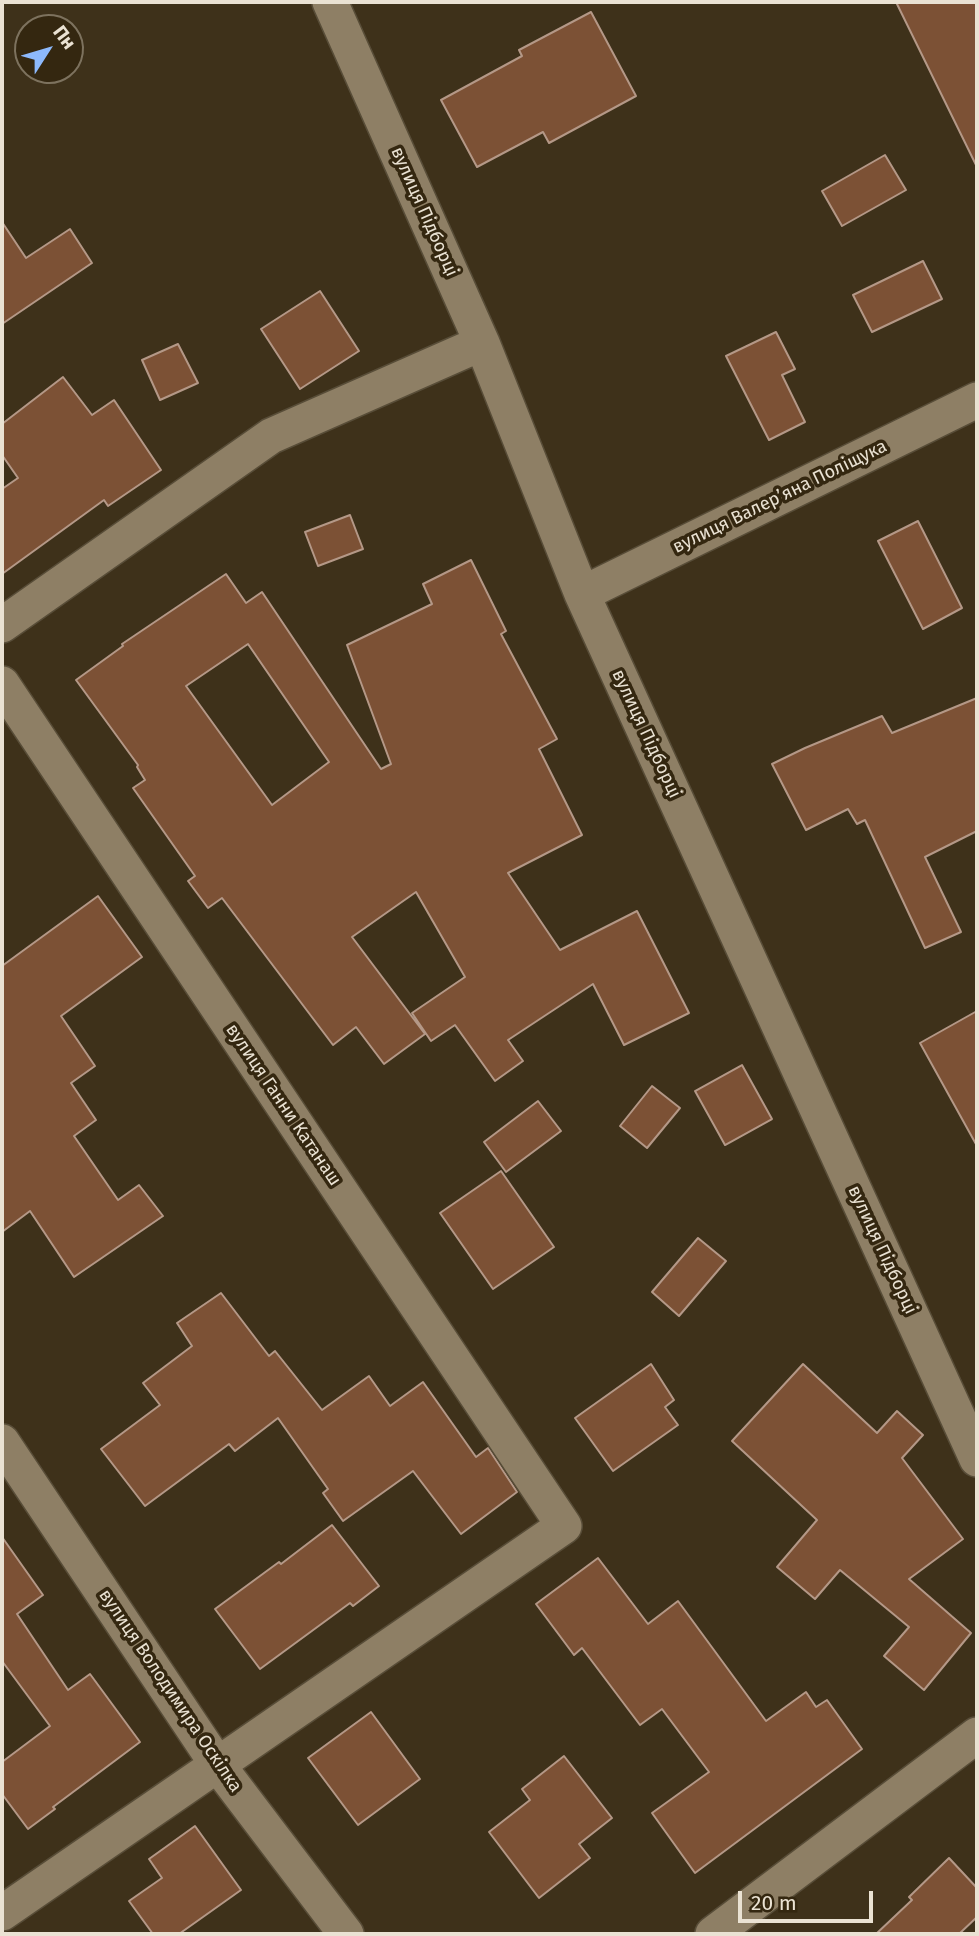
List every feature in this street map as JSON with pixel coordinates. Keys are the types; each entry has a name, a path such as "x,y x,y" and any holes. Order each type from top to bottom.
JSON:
{"street":[{"name":"вулиця Підборці","path":"330,2 482,342 582,594 977,1459"},
{"path":"2,625 271,436 482,342"},
{"name":"вулиця Валерʼяна Поліщука","path":"582,594 977,400"},
{"name":"вулиця Ганни Катанаш","path":"2,684 564,1526 218,1764"},
{"name":"вулиця Володимира Оскілка","path":"2,1442 218,1764 346,1934"},
{"path":"713,1934 977,1735"},
{"path":"2,1913 218,1764"}],"building":[{"path":"896,2 977,2 977,167"},
{"path":"591,12 636,96 549,143 543,132 477,167 441,100 522,56 519,50"},
{"path":"885,155 906,190 842,226 822,191"},
{"path":"2,222 26,258 70,229 92,263 2,324"},
{"path":"923,261 942,299 872,332 853,295"},
{"path":"320,291 359,351 300,389 261,329"},
{"path":"776,332 795,369 782,375 805,422 769,440 726,356"},
{"path":"178,344 198,383 160,400 142,360"},
{"path":"63,377 92,415 114,400 161,470 108,506 104,500 2,574 2,489 18,478 2,455 2,424"},
{"path":"350,515 363,549 318,566 305,532"},
{"path":"918,521 962,608 923,629 878,541"},
{"path":"471,560 506,631 501,634 557,739 539,749 582,835 508,873 560,950 637,911 689,1013 624,1045 593,984 508,1040 523,1061 495,1081 455,1025 431,1041 412,1013 465,977 416,892 352,937 425,1034 384,1064 356,1027 333,1045 222,898 208,908 188,881 195,876 133,788 145,780 138,765 76,680 123,646 122,644 226,574 246,603 262,592 381,769 391,764 347,645 432,604 423,584","holes":["248,644 329,762 272,805 186,686"]},
{"path":"977,698 977,831 925,857 961,932 925,948 865,820 857,824 848,809 806,830 772,764 882,716 892,733"},
{"path":"98,896 142,957 61,1016 95,1066 71,1083 96,1120 74,1136 118,1200 139,1185 163,1216 74,1277 30,1211 2,1232 2,966"},
{"path":"977,1011 977,1146 920,1043"},
{"path":"742,1065 772,1119 725,1145 695,1091"},
{"path":"652,1086 680,1108 647,1148 620,1126"},
{"path":"538,1101 561,1131 506,1172 484,1142"},
{"path":"501,1171 554,1247 493,1289 440,1213"},
{"path":"698,1238 726,1261 679,1316 652,1292"},
{"path":"221,1293 269,1356 275,1351 322,1410 369,1376 390,1406 423,1382 476,1457 488,1448 517,1492 461,1534 413,1471 343,1521 323,1493 328,1489 278,1418 235,1451 229,1444 145,1506 101,1449 160,1405 143,1383 192,1346 177,1323"},
{"path":"651,1364 674,1400 665,1407 678,1425 613,1471 575,1418"},
{"path":"803,1364 877,1433 897,1411 923,1435 902,1458 963,1539 909,1579 971,1633 924,1690 884,1656 909,1627 840,1570 815,1599 777,1567 817,1520 732,1441"},
{"path":"332,1525 379,1586 353,1606 350,1603 260,1669 215,1609"},
{"path":"2,1537 43,1595 17,1614 68,1690 90,1674 140,1742 28,1829 2,1794 2,1762 50,1726 2,1661"},
{"path":"598,1558 648,1624 678,1601 766,1721 806,1692 816,1707 827,1700 862,1749 695,1873 652,1813 709,1772 662,1709 640,1725 582,1648 574,1655 536,1604"},
{"path":"371,1712 420,1779 358,1825 308,1758"},
{"path":"564,1756 612,1818 579,1844 590,1858 539,1898 489,1832 530,1800 522,1789"},
{"path":"195,1826 241,1890 179,1934 153,1934 129,1901 162,1878 149,1859"},
{"path":"949,1858 977,1888 977,1917 959,1934 876,1934 912,1900 909,1897"}]}
